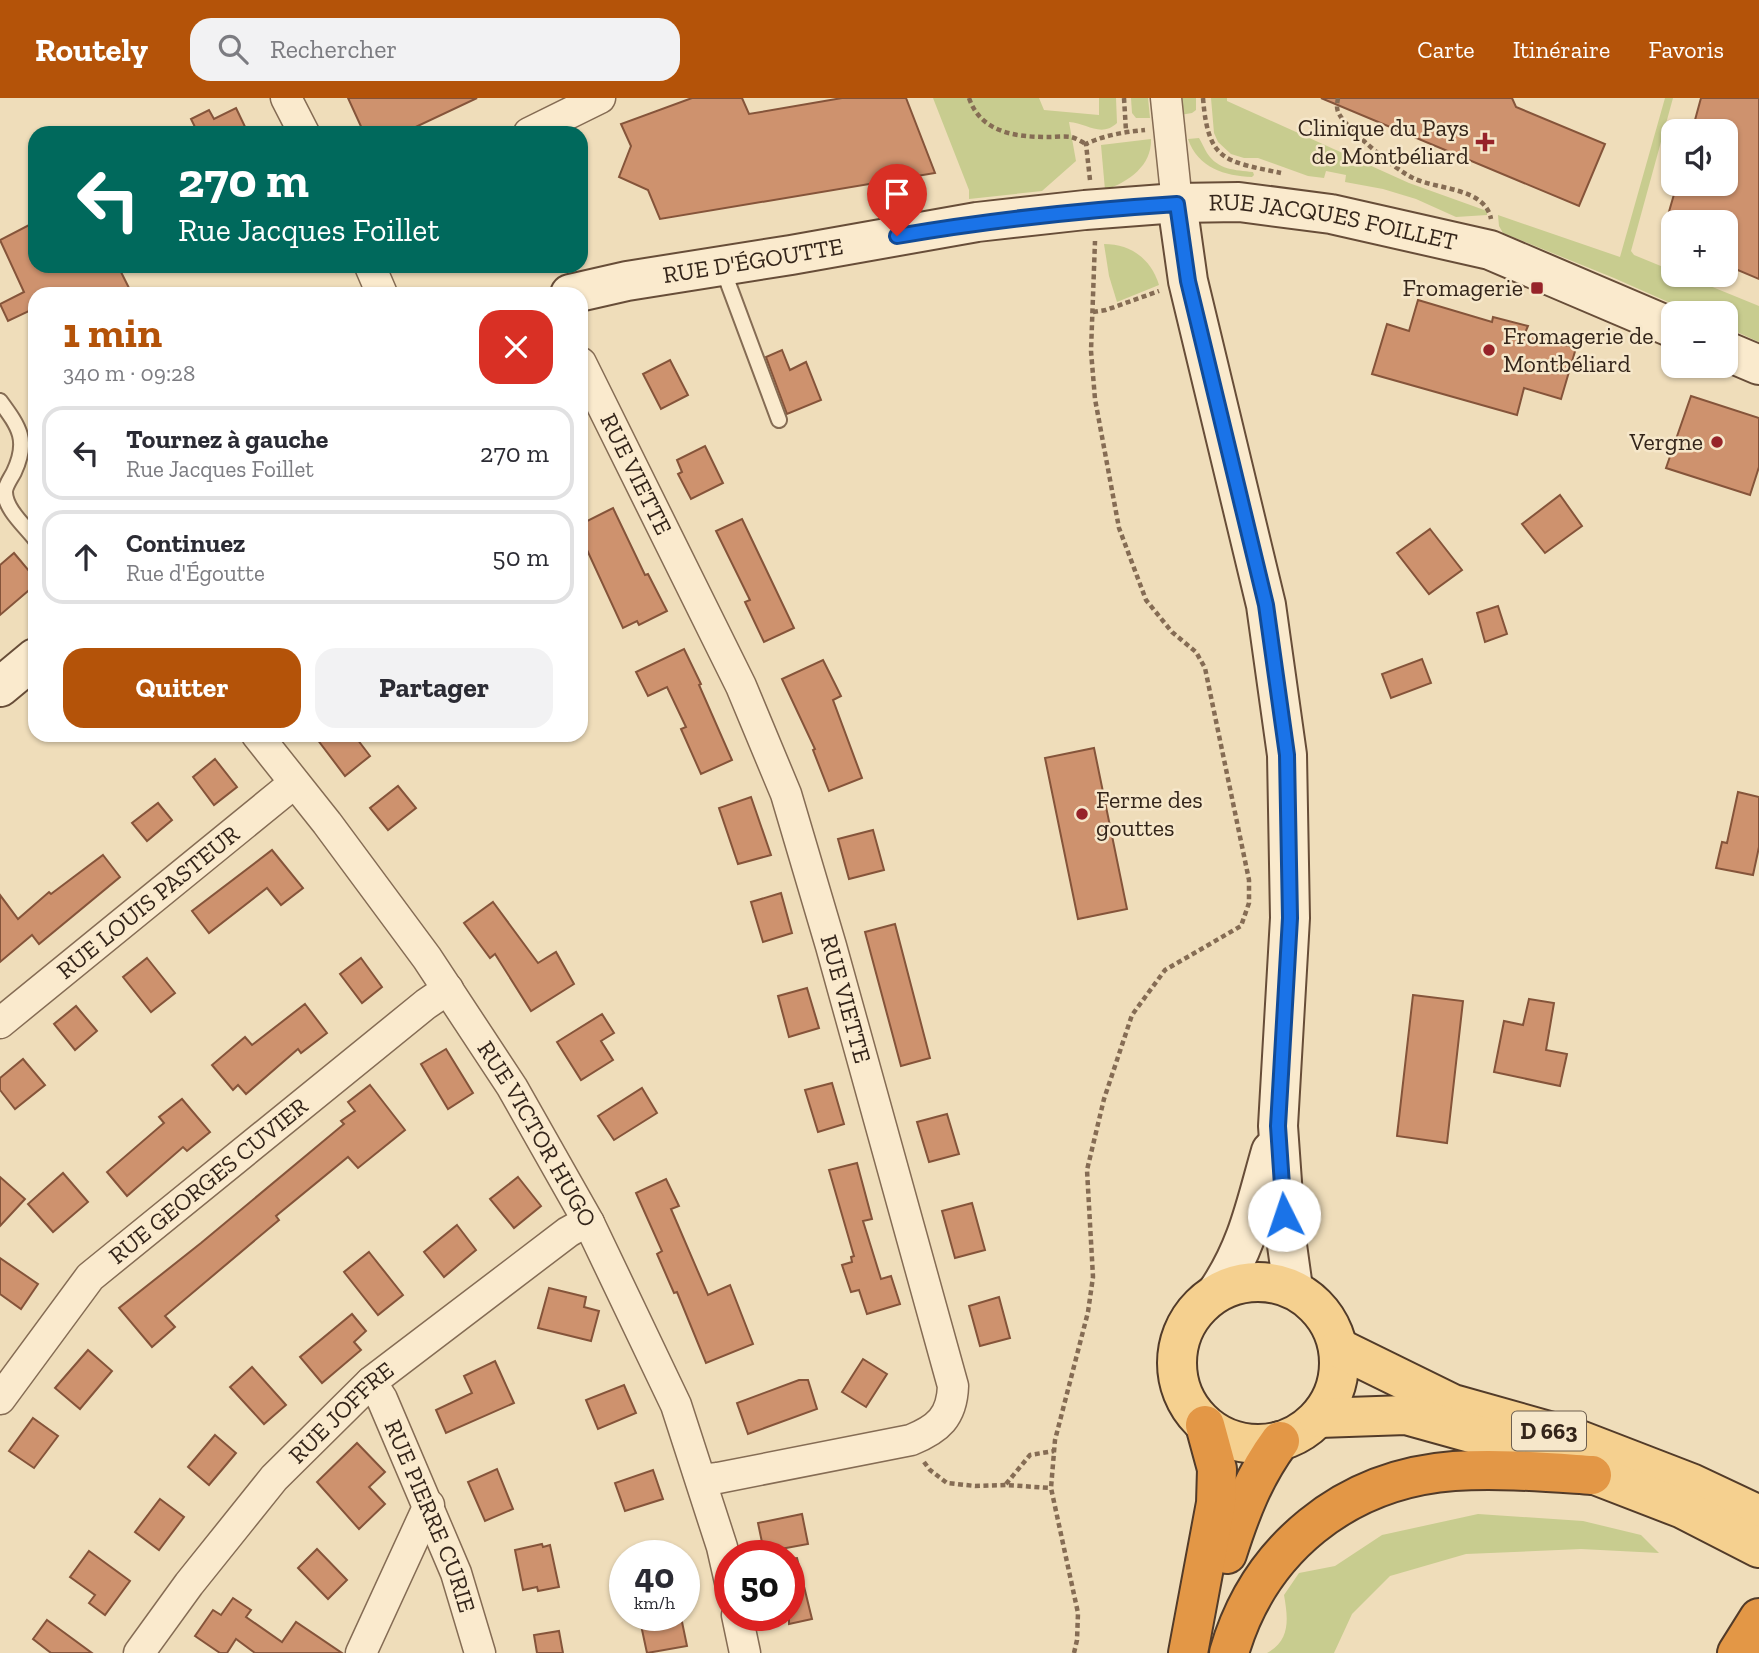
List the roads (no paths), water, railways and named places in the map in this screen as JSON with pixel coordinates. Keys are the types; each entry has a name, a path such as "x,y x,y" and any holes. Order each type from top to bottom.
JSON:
{"highway":[{"path":"1188,1653 1216,1503 1217,1469 1205,1425"},
{"path":"1211,1653 1218,1592 1240,1513 1259,1472 1280,1441"},
{"path":"1229,1653 1252,1594 1274,1563 1303,1534 1352,1499 1388,1484 1453,1471 1592,1475"},
{"path":"1737,1653 1759,1618"}],"main road":[{"name":"RUE JACQUES FOILLET","path":"977,222 1093,209 1239,202 1331,214 1490,250 1661,323"},
{"path":"1177,204 1188,281 1266,605 1287,755 1290,918 1278,1126 1286,1238 1293,1289"},
{"name":"RUE D'ÉGOUTTE","path":"588,290 977,222"},
{"path":"1738,356 1759,365"},
{"path":"0,687 28,664"},
{"path":"1217,1292 1241,1283 1268,1281 1293,1289 1315,1303 1331,1324 1339,1349 1340,1373 1333,1397 1319,1418 1299,1434 1280,1441 1251,1444 1226,1438 1205,1425 1188,1406 1178,1382 1177,1356 1183,1331 1197,1308 1217,1292 1234,1267 1244,1245 1278,1126"},
{"name":"D 663","path":"1339,1349 1453,1404 1577,1439 1691,1483 1759,1515"},
{"name":"D 663","path":"1319,1418 1406,1415 1543,1455 1683,1509 1759,1548"}],"street":[{"path":"286,98 300,126"},
{"path":"1166,98 1177,204"},
{"path":"542,126 592,100"},
{"name":"RUE VIETTE","path":"588,377 741,686 786,794 953,1386 953,1400 944,1419 930,1432 911,1440 718,1478 701,1479"},
{"name":"RUE VICTOR HUGO","path":"262,742 327,822 448,989 512,1087 589,1223 676,1405 721,1540"},
{"name":"RUE LOUIS PASTEUR","path":"0,1023 287,789 296,785"},
{"name":"RUE GEORGES CUVIER","path":"0,1399 90,1277 426,1004 448,989"},
{"name":"RUE JOFFRE","path":"139,1653 189,1584 274,1478 371,1382 568,1232 589,1223"},
{"name":"RUE PIERRE CURIE","path":"371,1382 382,1399 429,1505 456,1573 480,1653"},
{"path":"360,1653 429,1505"},
{"path":"740,1631 745,1653"}],"lane":[{"path":"722,266 779,420"},
{"path":"0,401 18,425 22,446 18,463 5,491 9,506 28,530"}],"place":[{"name":"Clinique du Pays de Montbéliard","path":"1485,142"},
{"name":"Fromagerie","path":"1537,288"},
{"name":"Fromagerie de Montbéliard","path":"1489,350"},
{"name":"Vergne","path":"1717,442"},
{"name":"Ferme des gouttes","path":"1082,814"}]}
